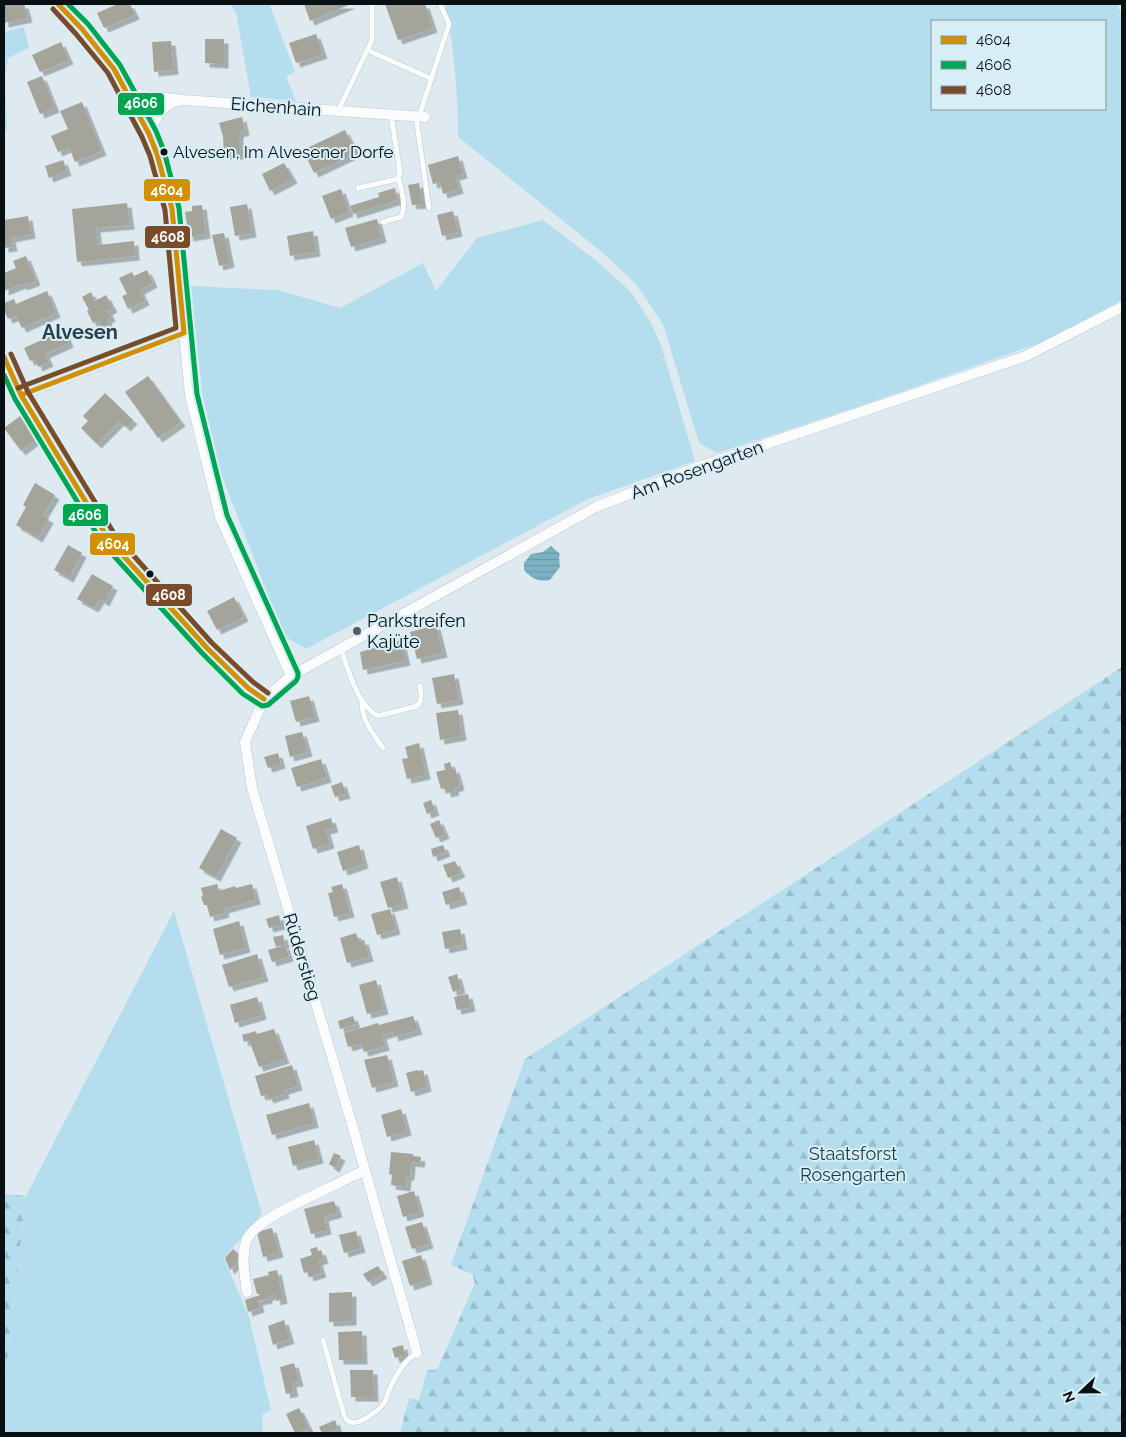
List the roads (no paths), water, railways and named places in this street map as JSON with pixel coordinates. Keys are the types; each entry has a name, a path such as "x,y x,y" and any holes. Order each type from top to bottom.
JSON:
{"street":[{"path":"58,4 82,29 114,69 128,92 157,154 172,209 190,395 220,517 291,676"},
{"name":"Eichenhain","path":"128,92 183,100 420,117"},
{"path":"148,134 164,107 183,100"},
{"name":"Am Rosengarten","path":"264,700 291,676 596,507 701,466 1026,356 1122,307"},
{"path":"21,394 184,333"},
{"path":"4,357 21,394 109,540 208,648 248,688 264,700"},
{"name":"Rüderstieg","path":"264,700 245,742 252,788 365,1171 416,1353"},
{"path":"247,1292 244,1265 245,1243 261,1223 365,1171"}],"lane":[{"path":"338,111 372,40 372,4"},
{"path":"429,208 420,117 449,24 440,4"},
{"path":"367,50 432,79"},
{"path":"358,188 398,178 400,172 391,115"},
{"path":"383,222 401,217 403,213 404,207 398,176"},
{"path":"340,648 362,701 378,716 413,708 421,702 420,686"},
{"path":"362,701 366,722 383,748"},
{"path":"323,1340 344,1415 350,1423 363,1420 382,1406 406,1361 416,1353"}],"place":[{"name":"Alvesen, Im Alvesener Dorfe","path":"164,152"},
{"name":"Parkstreifen Kajüte","path":"357,631"}],"district":[{"name":"Alvesen","path":"80,332"}],"park label":[{"name":"Staatsforst Rosengarten","path":"853,1164"}]}
